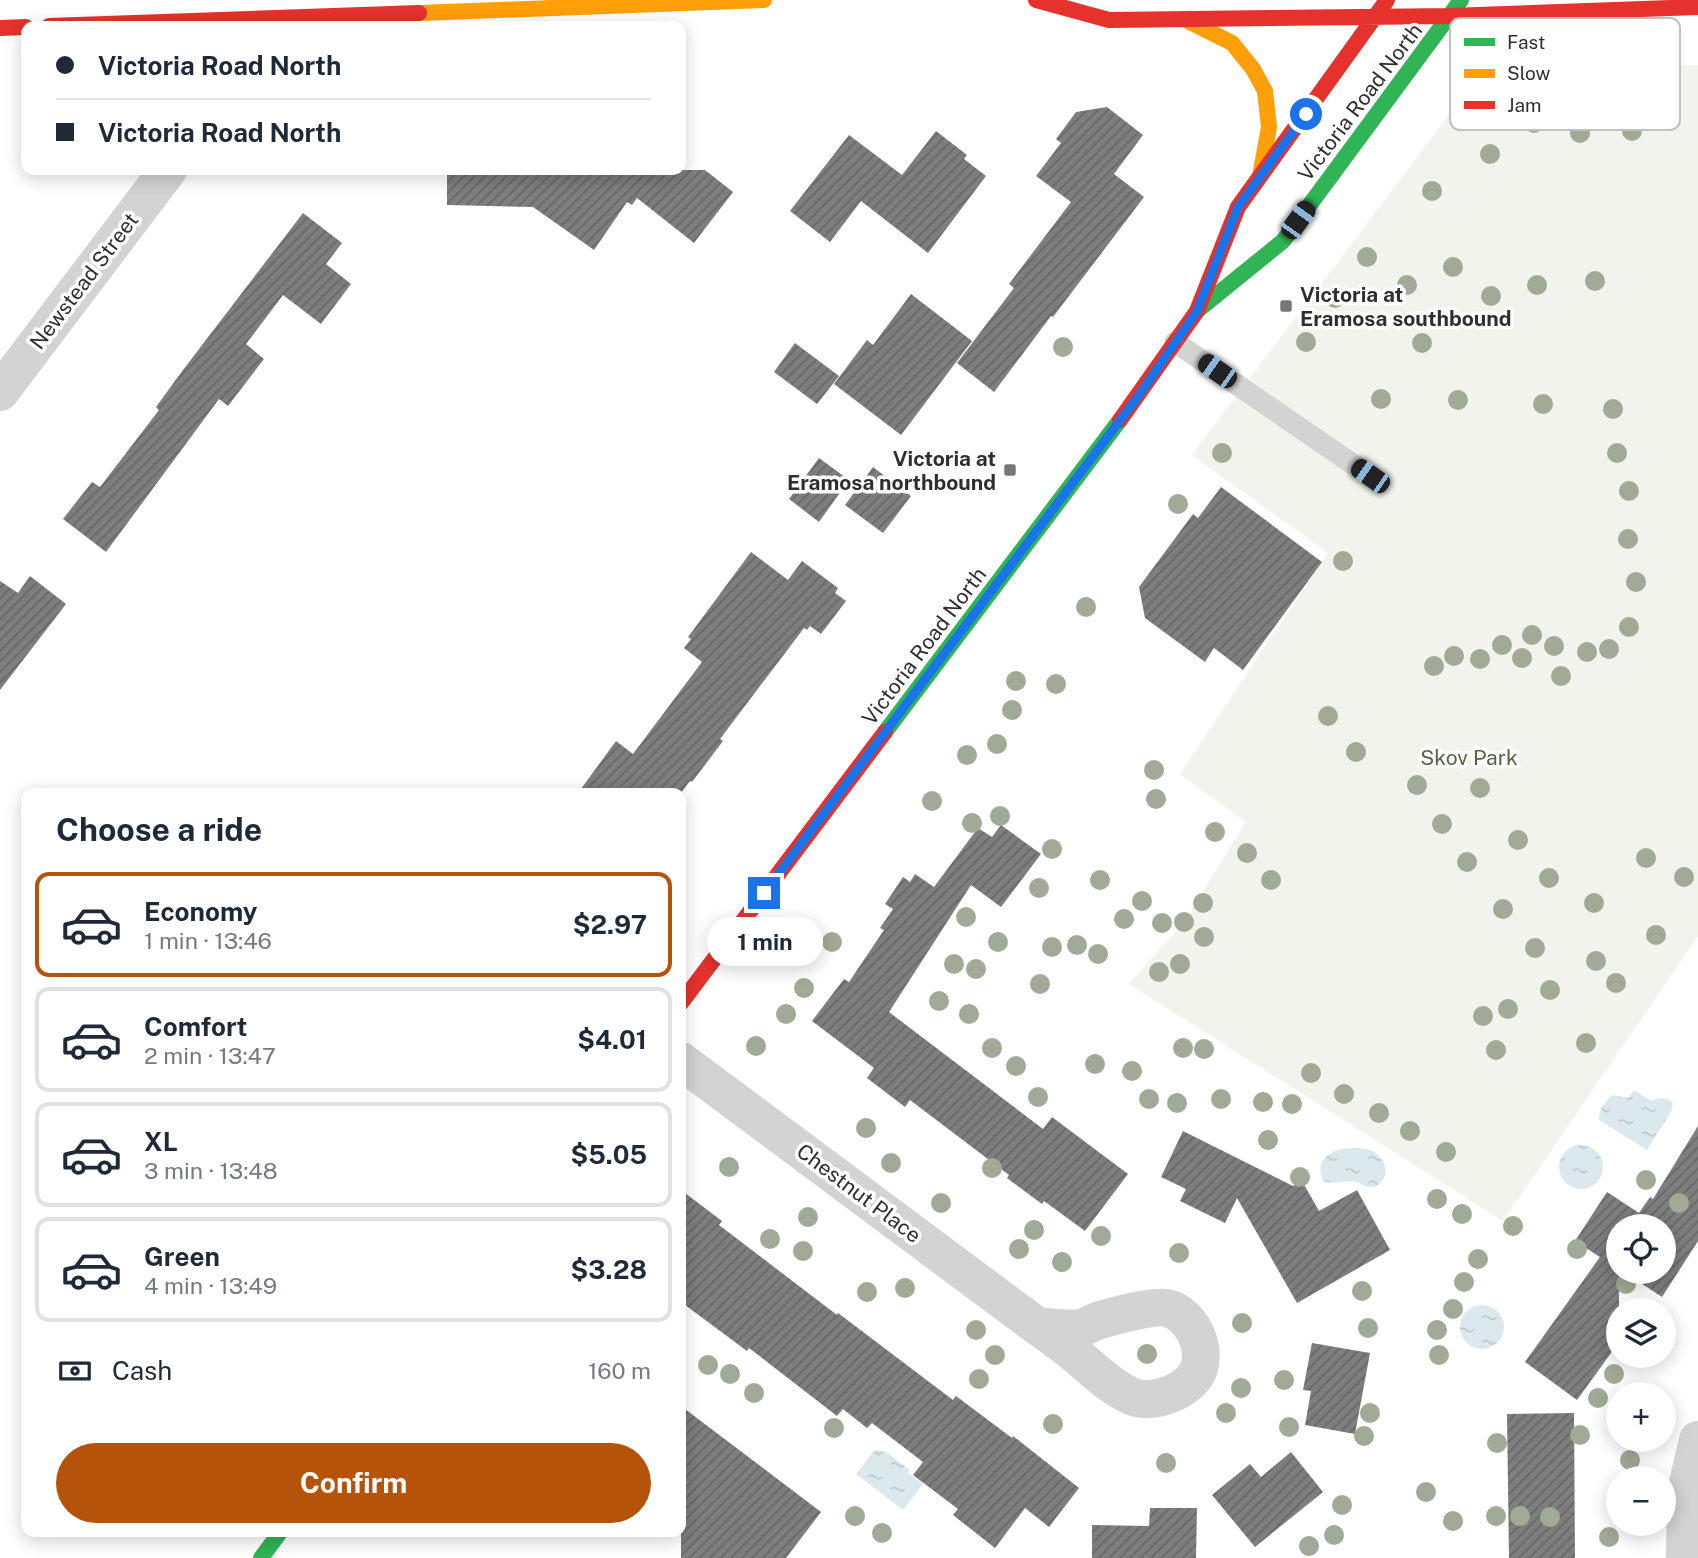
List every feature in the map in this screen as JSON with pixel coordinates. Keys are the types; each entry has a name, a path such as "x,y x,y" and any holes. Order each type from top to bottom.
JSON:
{"main road":[{"path":"320,21 764,0"},
{"path":"1036,0 1109,20 1450,16 1698,7"},
{"name":"Victoria Road North","path":"686,996 1139,395 1197,311 1238,207 1387,0"},
{"name":"Victoria Road North","path":"1197,311 1283,241 1461,0"},
{"path":"1186,20 1232,43 1253,69 1265,91 1269,127 1259,178"},
{"path":"0,28 21,27"},
{"path":"261,1558 277,1537"}],"street":[{"name":"Newstead Street","path":"0,392 164,175"},
{"name":"Chestnut Place","path":"686,1065 1037,1326"},
{"path":"1685,1558 1686,1491 1698,1440"}],"lane":[{"path":"1175,342 1370,476"}],"green space":[{"name":"Skov Park","path":"1680,65 1698,65 1698,936 1503,1221 1129,984 1184,922 1246,822 1180,774 1328,553 1192,455 1450,114 1450,130 1680,130"}],"water":[{"path":"1634,1090 1651,1101 1660,1098 1673,1103 1671,1112 1647,1150 1599,1120 1601,1110 1612,1095 1628,1098"},
{"path":"1581,1145 1596,1152 1603,1167 1596,1182 1581,1189 1566,1182 1559,1167 1566,1152"},
{"path":"1345,1148 1366,1149 1377,1154 1385,1168 1381,1182 1369,1187 1353,1181 1323,1181 1321,1168 1324,1159"},
{"path":"1482,1305 1497,1312 1504,1327 1497,1342 1482,1349 1467,1342 1460,1327 1467,1312"},
{"path":"876,1450 885,1451 923,1484 903,1510 856,1474"}],"building":[{"path":"1107,107 1143,135 1114,174 1144,197 994,392 957,363 1014,288 1009,284 1071,202 1036,176 1061,143 1056,139 1076,112"},
{"path":"936,131 967,155 964,159 986,176 928,253 861,201 830,242 790,211 849,135 902,175"},
{"path":"686,170 705,170 733,192 694,243 637,198 632,205 627,202 594,250 533,207 447,205 447,175 686,175"},
{"path":"303,213 342,243 326,264 351,284 321,324 283,295 246,344 264,359 228,406 219,399 106,552 63,519 92,482 100,487 159,410 156,407 183,370"},
{"path":"911,294 972,341 901,435 834,384 867,340 873,345"},
{"path":"795,343 839,376 817,404 774,372"},
{"path":"819,458 849,480 819,522 789,499"},
{"path":"873,467 911,496 883,533 845,505"},
{"path":"1221,487 1322,562 1243,670 1214,648 1205,662 1145,618 1139,587 1193,514 1198,518"},
{"path":"751,552 788,580 802,561 838,588 835,593 846,601 821,634 810,626 807,630 804,628 720,739 723,741 685,788 582,788 616,741 633,754 702,662 684,648 691,639 688,637"},
{"path":"30,576 66,604 0,690 0,581 18,593"},
{"path":"1001,825 1041,854 1001,907 971,885 889,1012 1043,1129 1052,1117 1128,1174 1085,1231 1007,1178 1009,1175 910,1100 905,1107 867,1078 874,1068 812,1021 844,979 849,982 884,930 880,928 893,909 885,904 903,877 910,882 915,874 934,887 978,828 992,837"},
{"path":"1698,1126 1698,1241 1676,1275 1676,1214 1606,1214 1606,1284 1619,1284 1619,1298 1606,1298 1606,1360 1577,1400 1525,1362 1600,1257 1575,1241 1607,1192 1639,1213 1650,1197 1653,1199"},
{"path":"1183,1131 1293,1186 1302,1181 1319,1211 1357,1190 1390,1250 1297,1303 1237,1198 1225,1223 1180,1201 1186,1189 1161,1177"},
{"path":"686,1194 722,1221 719,1225 837,1315 838,1313 953,1400 956,1396 1012,1438 1013,1436 1079,1488 1049,1527 1025,1508 995,1548 953,1515 958,1509 913,1475 923,1462 872,1423 867,1428 843,1409 837,1416 749,1348 747,1351 686,1306"},
{"path":"1642,1284 1670,1284 1662,1297"},
{"path":"1312,1343 1370,1353 1355,1434 1305,1425 1311,1391 1303,1390"},
{"path":"686,1410 821,1512 786,1558 681,1558 681,1537 686,1537"},
{"path":"1574,1413 1575,1558 1509,1558 1507,1414"},
{"path":"1291,1452 1323,1492 1255,1547 1212,1495 1250,1464 1261,1477"},
{"path":"1150,1508 1197,1508 1196,1558 1092,1558 1092,1525 1149,1526"}],"traffic: fast":[{"path":"1198,310 1283,241 1461,0"},
{"path":"885,732 1120,420"},
{"path":"261,1558 277,1537"}],"traffic: slow":[{"path":"419,13 764,0"},
{"path":"1188,21 1232,43 1253,69 1265,91 1269,127 1261,171"}],"traffic: jam":[{"path":"1036,0 1109,20 1450,16 1698,7"},
{"path":"1120,420 1197,311 1238,207 1387,0"},
{"path":"191,21 419,13"},
{"path":"0,28 21,27"},
{"path":"686,996 885,732"}],"place":[{"name":"Victoria at Eramosa southbound","path":"1286,306"},
{"name":"Victoria at Eramosa northbound","path":"1010,470"}],"route":[{"path":"764,893 1139,395 1197,311 1238,207 1306,114"}]}
